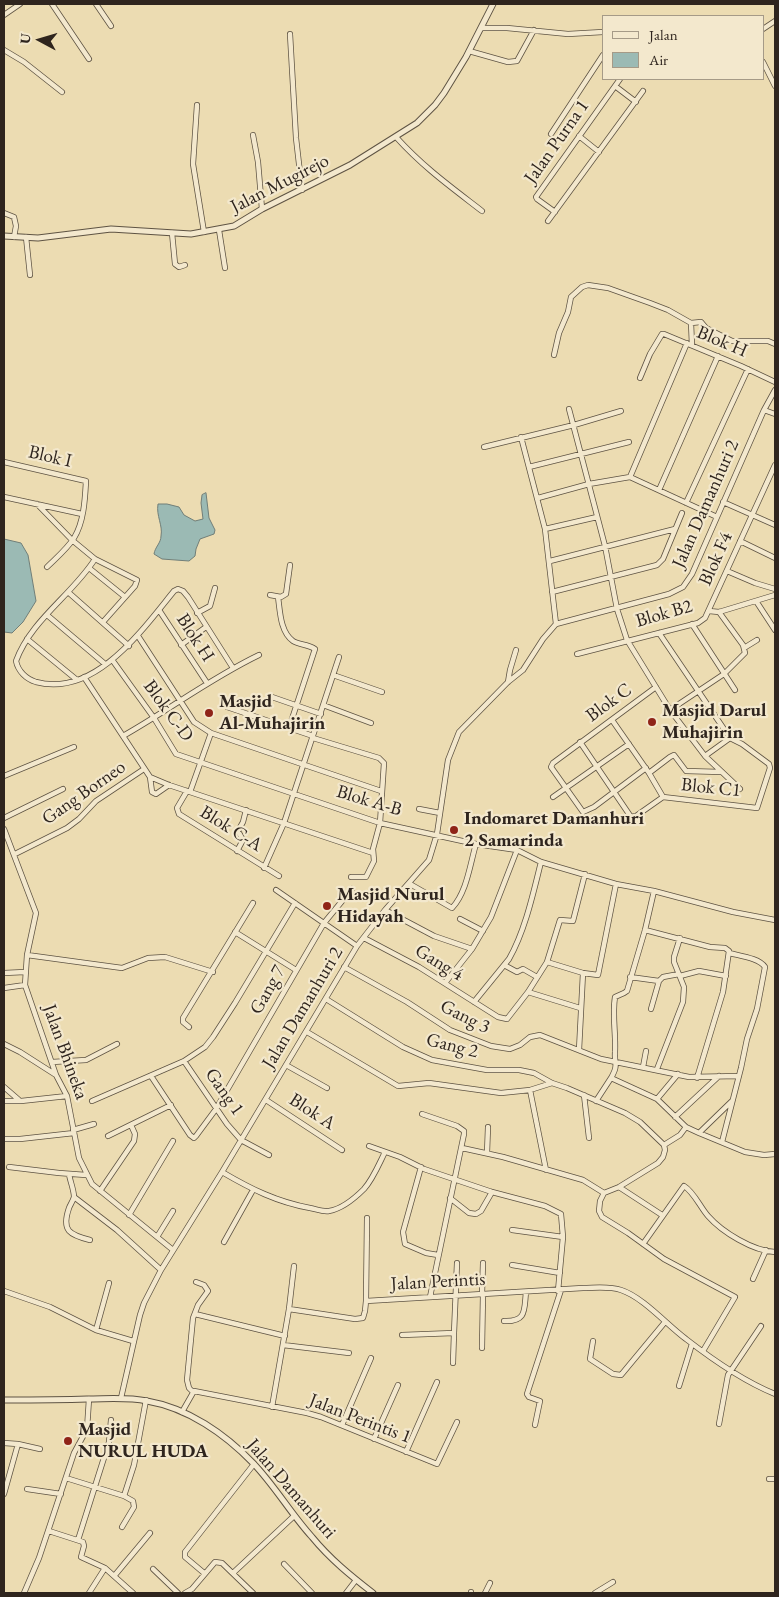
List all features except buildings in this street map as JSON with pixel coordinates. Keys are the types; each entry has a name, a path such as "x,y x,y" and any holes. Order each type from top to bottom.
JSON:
{"street":[{"path":"4,15 20,4"},
{"path":"52,4 89,59"},
{"path":"96,4 111,26"},
{"name":"Jalan Mugirejo","path":"4,236 38,238 111,229 191,234 234,226 262,209 350,165 416,123 435,105 444,92 493,4"},
{"path":"4,8 10,10"},
{"path":"764,28 775,21"},
{"path":"481,28 534,30 568,34 602,32"},
{"path":"469,50 505,61 517,61 534,30"},
{"path":"290,34 296,138 302,190"},
{"path":"4,50 24,62 62,92"},
{"path":"550,134 602,56"},
{"path":"764,64 775,86"},
{"name":"Jalan Purna 1","path":"555,212 537,199 537,196 619,80"},
{"path":"615,86 636,102"},
{"path":"548,221 643,91"},
{"path":"197,105 193,164 204,232"},
{"path":"253,135 258,162 262,209"},
{"path":"579,136 599,152"},
{"path":"396,137 429,171 482,211"},
{"path":"4,213 12,215 15,220 14,237"},
{"path":"219,230 225,268"},
{"path":"172,233 175,264 179,267 184,265"},
{"path":"26,238 30,275"},
{"path":"554,355 571,297 582,288 588,286 608,288 668,310 691,323 701,322 706,328 735,341 773,343"},
{"path":"630,477 689,344 691,323"},
{"name":"Blok H","path":"640,378 658,340 664,334 775,382"},
{"path":"659,490 718,356"},
{"path":"686,503 748,369"},
{"name":"Jalan Damanhuri 2","path":"121,1398 133,1342 144,1303 161,1270 266,1100 357,946 385,910 410,884 429,860 437,834 448,760 459,732 508,682 523,670 543,639 556,624 669,594 683,587 692,574 764,410 775,390"},
{"path":"569,409 605,546 617,609 627,640 670,710 705,756 740,790"},
{"path":"764,410 775,414"},
{"path":"484,447 621,411"},
{"path":"522,437 545,529 556,624"},
{"path":"529,468 629,442"},
{"name":"Blok I","path":"4,462 85,480 82,514 78,531 72,540"},
{"name":"Blok F4","path":"708,613 775,465"},
{"path":"538,498 589,484 630,477 717,517"},
{"path":"4,497 82,514"},
{"path":"723,502 775,525"},
{"path":"37,504 72,540 95,559 137,580 136,586 103,622"},
{"path":"552,592 660,562 663,559 682,513"},
{"path":"545,529 597,516"},
{"path":"550,561 675,529"},
{"path":"47,567 72,540"},
{"path":"740,542 775,558"},
{"path":"95,559 22,646 16,661 20,671 25,676 40,683 59,684 77,680 113,661 129,646 174,591 178,589 186,594 232,668"},
{"path":"270,595 283,597 286,594 290,565"},
{"path":"89,568 126,597"},
{"path":"727,571 775,589"},
{"path":"198,613 210,606 215,588"},
{"path":"68,592 129,646"},
{"path":"708,613 719,612 775,595"},
{"path":"278,597 284,630 292,641 315,649 289,728"},
{"path":"756,601 775,630"},
{"name":"Blok H","path":"159,610 207,683"},
{"path":"670,710 724,674 744,655 744,648 719,612"},
{"name":"Blok B2","path":"577,654 692,624 702,620 708,613"},
{"path":"47,615 105,664"},
{"path":"692,624 735,690"},
{"path":"181,645 206,627"},
{"path":"659,633 730,738 705,756"},
{"path":"138,636 194,722 211,733 381,791"},
{"path":"27,639 77,680"},
{"path":"744,648 757,640"},
{"path":"508,682 516,650"},
{"path":"122,736 154,718 232,668 260,655"},
{"path":"264,868 284,823 339,658"},
{"name":"Blok C-D","path":"113,661 154,718 176,754 294,793"},
{"path":"333,675 382,692"},
{"path":"84,677 150,777 373,853"},
{"name":"Blok C","path":"565,788 552,765 580,742 656,687"},
{"path":"272,698 321,714"},
{"path":"323,705 371,723"},
{"path":"227,707 382,760 384,765 380,823 373,853 374,861 366,878 351,876"},
{"path":"580,742 633,817 663,797 650,773 612,720"},
{"path":"189,791 211,733"},
{"name":"Blok C1","path":"663,797 756,808 759,806 770,768 769,764 742,744 730,738"},
{"path":"553,798 629,744"},
{"path":"4,776 37,764 52,755 74,747"},
{"path":"650,773 673,755 686,771 721,772"},
{"path":"565,788 583,812 594,807 646,768"},
{"name":"Gang Borneo","path":"15,854 67,828 79,819 96,800 144,769"},
{"path":"150,777 153,794 159,793 169,785"},
{"path":"4,818 63,789"},
{"name":"Blok C-A","path":"189,791 177,808 177,812 278,876"},
{"name":"Blok A-B","path":"294,793 380,823 476,844 517,850 541,862 616,884 654,891 733,912 775,920"},
{"path":"419,809 440,813"},
{"path":"237,851 244,840 238,831 246,810"},
{"name":"Jalan Bhineka","path":"4,829 36,913 27,955 25,985 56,1075 67,1096 79,1158 92,1184 174,1250"},
{"path":"410,884 452,908 460,897 476,844"},
{"path":"446,983 472,949 496,908 517,850"},
{"path":"474,1002 504,965 515,946 531,902 541,862"},
{"path":"580,1008 528,992 547,962 560,920 569,922 575,918 585,874"},
{"path":"547,962 598,976 616,884"},
{"path":"276,890 357,946"},
{"name":"Gang 7","path":"171,1105 190,1135 194,1138 216,1109 324,923 352,890"},
{"path":"596,1101 611,1078 617,1063 614,1002 617,995 626,992 645,930 654,891"},
{"path":"189,1027 183,1022 183,1018 213,972 253,903"},
{"path":"92,1101 151,1076 201,1050 213,1038 240,996 295,903"},
{"path":"385,910 434,936 472,949"},
{"path":"460,919 483,931"},
{"path":"645,930 710,947 725,948 729,953 759,962 765,967 757,1009 747,1038 730,1117 722,1142"},
{"path":"235,932 296,970"},
{"name":"Gang 4","path":"364,938 419,967 498,1017 507,1019 528,992"},
{"path":"657,1070 683,1002 684,987 674,957 680,938"},
{"path":"697,1078 723,992 729,953"},
{"path":"27,955 122,968 148,958 173,959 213,972"},
{"path":"504,965 517,972 523,969 537,977"},
{"name":"Gang 3","path":"344,967 407,1002 450,1030 491,1046 510,1048 520,1045 530,1037 540,1034 600,1060 697,1078 739,1076"},
{"path":"652,1008 659,981 663,977 699,971 726,976"},
{"path":"4,974 25,972"},
{"path":"578,1050 583,973"},
{"path":"630,977 659,981"},
{"path":"4,988 25,985"},
{"name":"Gang 2","path":"326,999 403,1047 432,1060 487,1070 534,1073 552,1083 625,1113 640,1122 664,1145"},
{"path":"306,1032 398,1086 430,1083 501,1092 530,1090 552,1083"},
{"path":"4,1044 56,1075"},
{"path":"52,1062 86,1060 117,1044"},
{"path":"643,1068 646,1051"},
{"name":"Gang 1","path":"184,1060 216,1109 241,1140"},
{"path":"286,1065 327,1088"},
{"path":"657,1099 678,1074"},
{"path":"108,1136 171,1105 151,1076"},
{"path":"675,1117 720,1076"},
{"path":"611,1078 657,1099 668,1107 686,1127 745,1152 764,1155 775,1154"},
{"path":"4,1087 21,1101"},
{"path":"530,1090 546,1170"},
{"path":"4,1101 67,1096"},
{"path":"584,1096 589,1138"},
{"name":"Blok A","path":"266,1100 342,1150"},
{"path":"699,1133 732,1101"},
{"path":"422,1114 462,1129 464,1134 430,1297"},
{"path":"4,1139 20,1139 74,1132 94,1124"},
{"path":"100,1191 134,1140 135,1134 131,1125"},
{"path":"487,1153 488,1127"},
{"path":"686,1127 680,1135 664,1145 663,1157 658,1163 619,1187 604,1193 599,1204 599,1211 602,1217 664,1259 735,1297 703,1351"},
{"path":"241,1140 269,1155"},
{"path":"129,1215 173,1141"},
{"path":"369,1146 454,1179 530,1202 561,1214 564,1237 560,1291 527,1394 540,1401 535,1425"},
{"path":"462,1148 487,1153 583,1180 604,1193"},
{"path":"222,1172 254,1190 288,1204 330,1210 357,1196 365,1187 385,1152"},
{"path":"9,1167 86,1175"},
{"path":"421,1167 403,1232 403,1239 405,1244 426,1253 438,1255"},
{"path":"69,1174 74,1197 69,1208 66,1227 75,1236 90,1240"},
{"path":"642,1244 680,1190 685,1186 709,1217 725,1231 741,1241 775,1252"},
{"path":"619,1187 662,1215"},
{"path":"224,1242 254,1190"},
{"path":"450,1198 469,1213 476,1214 481,1211 492,1192"},
{"path":"74,1197 116,1230 161,1270"},
{"path":"157,1237 173,1212"},
{"path":"366,1301 367,1218"},
{"path":"512,1230 564,1237"},
{"path":"752,1279 766,1250"},
{"path":"453,1364 457,1263"},
{"path":"482,1348 483,1263"},
{"path":"512,1265 560,1273"},
{"path":"192,1392 196,1391 272,1406 285,1336 294,1266"},
{"path":"192,1392 187,1380 191,1333 198,1305 208,1291 204,1285 196,1282"},
{"path":"96,1330 109,1283"},
{"name":"Jalan Perintis","path":"289,1309 361,1319 366,1311 366,1301 604,1288 622,1290 635,1298 692,1344 730,1370 775,1394"},
{"path":"4,1291 50,1308 96,1330 133,1342"},
{"path":"504,1321 514,1322 522,1316 526,1292"},
{"path":"195,1314 285,1336"},
{"path":"594,1341 590,1352 590,1359 613,1374 621,1375 665,1322"},
{"path":"719,1424 730,1370 761,1326"},
{"path":"402,1335 454,1333"},
{"path":"679,1386 692,1344"},
{"path":"283,1345 349,1353"},
{"path":"342,1425 371,1358"},
{"path":"406,1452 437,1382"},
{"path":"374,1439 398,1385"},
{"path":"182,1412 192,1392"},
{"name":"Jalan Damanhuri","path":"4,1400 121,1398 146,1400 163,1404 182,1412 226,1438 254,1464 294,1516 328,1555 373,1593"},
{"path":"24,1593 40,1558 74,1453 87,1429 89,1399"},
{"path":"124,1496 134,1465 146,1400"},
{"name":"Jalan Perintis 1","path":"272,1406 307,1412 437,1464 457,1422"},
{"path":"78,1540 109,1442 111,1420"},
{"path":"4,1443 40,1449"},
{"path":"4,1494 18,1444"},
{"path":"204,1574 185,1558 185,1552 254,1464"},
{"path":"66,1478 133,1500 134,1504 131,1514 122,1528"},
{"path":"769,1479 775,1479"},
{"path":"27,1488 61,1494"},
{"path":"233,1573 294,1516"},
{"path":"49,1530 85,1544 81,1557 105,1568 133,1593"},
{"path":"115,1575 150,1533"},
{"path":"185,1593 192,1589 215,1562 218,1561 253,1593"},
{"path":"284,1564 312,1593"},
{"path":"89,1593 105,1568"},
{"path":"153,1569 178,1593"},
{"path":"346,1593 356,1580"},
{"path":"595,1593 613,1582"},
{"path":"485,1593 490,1583"},
{"path":"192,1589 196,1593"}],"water":[{"path":"206,493 209,518 215,530 214,534 200,539 195,556 189,561 162,559 154,554 160,541 161,532 158,504 179,507 184,515 195,521 203,519 201,503 202,495"},
{"path":"4,539 21,543 28,555 36,601 23,622 12,633 4,632"}],"place":[{"name":"Masjid Al-Muhajirin","path":"209,713"},
{"name":"Masjid Darul Muhajirin","path":"652,722"},
{"name":"Indomaret Damanhuri 2 Samarinda","path":"454,830"},
{"name":"Masjid Nurul Hidayah","path":"327,906"},
{"name":"Masjid NURUL HUDA","path":"68,1441"}]}
